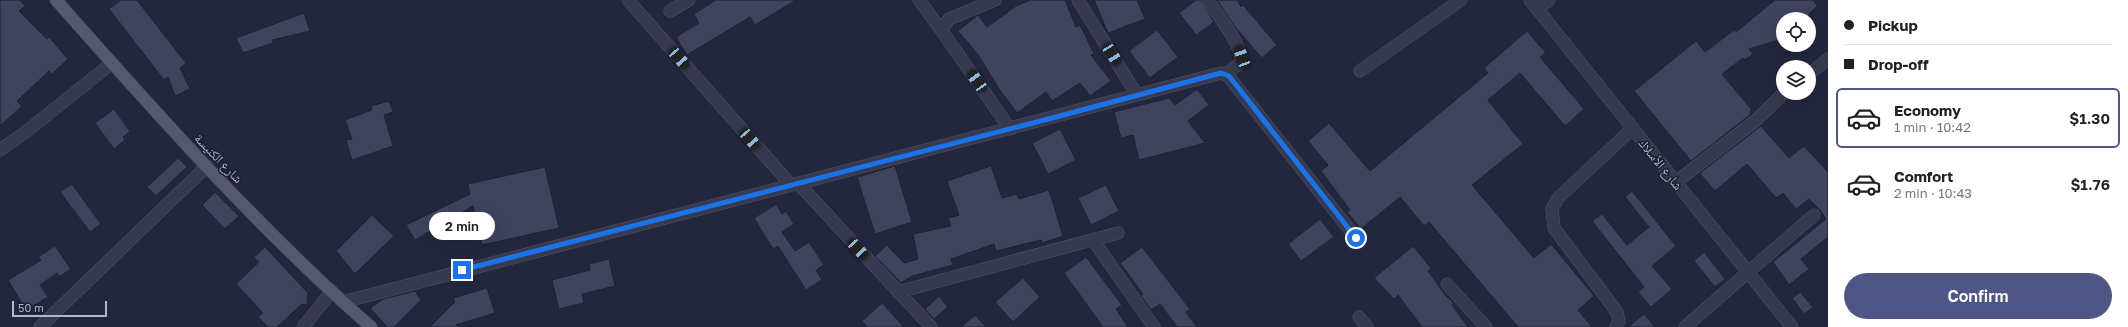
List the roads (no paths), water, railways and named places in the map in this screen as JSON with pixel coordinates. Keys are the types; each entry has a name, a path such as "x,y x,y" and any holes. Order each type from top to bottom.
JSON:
{"main road":[{"name":"شارع الكنيسة","path":"56,0 207,166 283,245 371,327"}],"street":[{"path":"628,0 794,184 931,327"},
{"path":"670,11 689,0"},
{"path":"919,0 1010,129"},
{"path":"944,34 943,27 949,19 995,0"},
{"path":"1078,0 1137,95"},
{"path":"343,302 1010,129 1217,73 1225,74 1241,62 1242,57 1239,48 1208,0"},
{"path":"1360,71 1461,0"},
{"path":"1534,4 1548,0"},
{"name":"شارع الأسلاك","path":"1534,4 1792,327"},
{"path":"1816,68 1828,59"},
{"path":"0,150 27,131 112,63"},
{"path":"1225,74 1356,238"},
{"path":"1676,182 1755,121 1777,100"},
{"path":"1616,327 1619,321 1617,312 1554,228 1552,209 1558,198 1632,128"},
{"path":"40,327 207,166"},
{"path":"1685,327 1814,215"},
{"path":"898,292 1118,234"},
{"path":"1093,240 1154,327"},
{"path":"1447,284 1486,327"},
{"path":"303,327 332,291"},
{"path":"1359,317 1367,327"}]}
